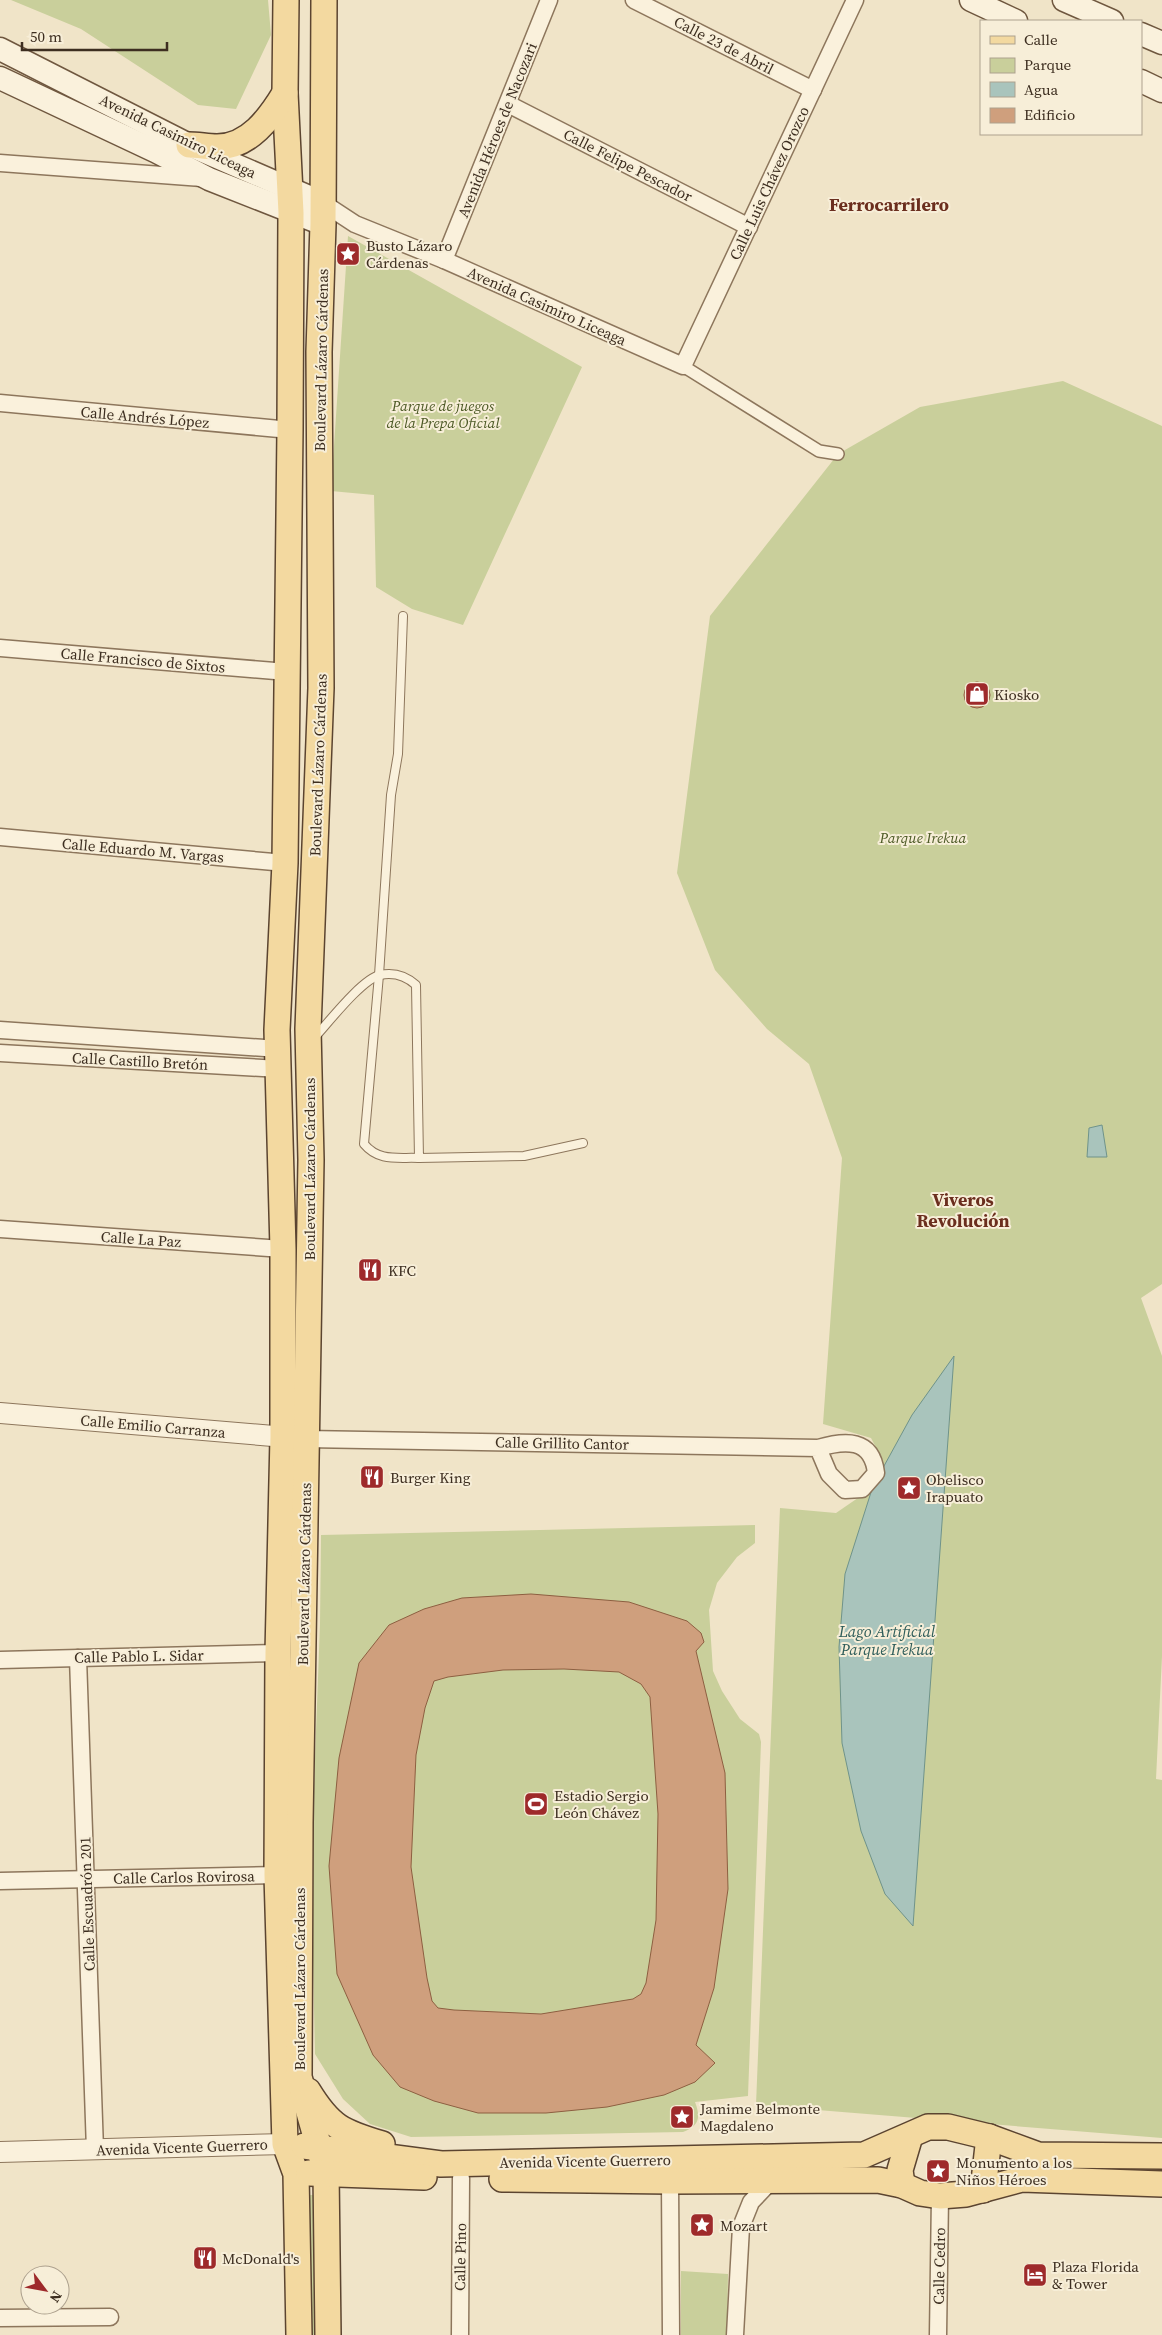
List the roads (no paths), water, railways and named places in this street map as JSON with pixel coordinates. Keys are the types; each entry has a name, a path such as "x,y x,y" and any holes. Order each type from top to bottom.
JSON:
{"main road":[{"name":"Boulevard Lázaro Cárdenas","path":"286,0 285,93 290,202 290,430 285,862 277,1030 283,1249 294,1438 300,1822 298,2077 326,2172 328,2335"},
{"name":"Boulevard Lázaro Cárdenas","path":"299,2335 296,2174 285,2144 278,1875 278,1653 294,1438 311,1160 308,1044 321,688 320,352 324,0"},
{"path":"972,0 1014,20"},
{"path":"1064,0 1110,20"},
{"path":"1142,34 1162,43"},
{"name":"Avenida Casimiro Liceaga","path":"0,49 189,145 290,202"},
{"name":"Avenida Casimiro Liceaga","path":"0,78 155,151 209,179 290,202 323,214"},
{"path":"1142,81 1162,91"},
{"path":"189,145 219,147 240,142 260,127 275,110 285,93"},
{"path":"298,2077 315,2104 335,2126 348,2134 441,2164"},
{"name":"Avenida Vicente Guerrero","path":"285,2144 441,2164 864,2155 928,2127 948,2127 989,2137 1038,2155 1162,2156"},
{"path":"902,2185 900,2170 910,2136"},
{"path":"983,2190 989,2137"},
{"name":"Avenida Vicente Guerrero","path":"296,2174 326,2172 461,2178 670,2181 878,2180 902,2185 920,2193 940,2196 983,2190 1022,2179 1162,2184"}],"street":[{"name":"Avenida Héroes de Nacozari","path":"444,260 549,0"},
{"name":"Calle 23 de Abril","path":"634,0 813,90"},
{"name":"Calle Luis Chávez Orozco","path":"683,366 855,0"},
{"name":"Calle Felipe Pescador","path":"508,104 749,227"},
{"path":"0,163 209,179"},
{"name":"Avenida Casimiro Liceaga","path":"323,214 356,224 444,260 683,366"},
{"path":"683,366 819,451 838,454"},
{"name":"Calle Andrés López","path":"0,403 290,430"},
{"name":"Calle Francisco de Sixtos","path":"0,648 287,672"},
{"name":"Calle Eduardo M. Vargas","path":"0,837 285,862"},
{"name":"Calle Castillo Bretón","path":"0,1030 279,1059"},
{"name":"Calle Castillo Bretón","path":"0,1053 279,1059"},
{"name":"Calle La Paz","path":"0,1229 283,1249"},
{"name":"Calle Emilio Carranza","path":"0,1413 294,1438"},
{"name":"Calle Grillito Cantor","path":"294,1438 818,1448"},
{"name":"Calle Pablo L. Sidar","path":"0,1660 278,1653"},
{"name":"Calle Escuadrón 201","path":"78,1658 95,2150"},
{"name":"Calle Carlos Rovirosa","path":"0,1881 278,1875"},
{"name":"Avenida Vicente Guerrero","path":"0,2152 285,2144"},
{"name":"Calle Pino","path":"460,2335 461,2178"},
{"path":"670,2181 671,2335"},
{"path":"735,2335 741,2227 751,2202 771,2181"},
{"name":"Calle Cedro","path":"938,2335 940,2196"},
{"path":"0,2318 110,2317"}],"lane":[{"path":"403,616 398,754 391,794 379,975 364,1144 371,1153 384,1157 419,1158 524,1156 583,1143"},
{"path":"308,1044 354,993 379,975 404,976 416,985 419,1158"}],"water":[{"path":"1102,1125 1107,1157 1087,1157 1089,1128"},
{"name":"Lago Artificial Parque Irekua","path":"954,1356 913,1926 885,1894 861,1831 842,1743 839,1647 845,1574 873,1486 912,1415"}],"place":[{"name":"Busto Lázaro Cárdenas","path":"348,254"},
{"name":"Kiosko","path":"977,694"},
{"name":"KFC","path":"370,1270"},
{"name":"Burger King","path":"372,1477"},
{"name":"Obelisco Irapuato","path":"909,1488"},
{"name":"Estadio Sergio León Chávez","path":"536,1804"},
{"name":"Jamime Belmonte Magdaleno","path":"682,2117"},
{"name":"Monumento a los Niños Héroes","path":"938,2171"},
{"name":"Mozart","path":"702,2225"},
{"name":"McDonald's","path":"205,2258"},
{"name":"Plaza Florida & Tower","path":"1035,2275"}],"district":[{"name":"Ferrocarrilero","path":"889,204"},
{"name":"Viveros Revolución","path":"963,1209"}],"park label":[{"name":"Parque de juegos de la Prepa Oficial","path":"443,414"},
{"name":"Parque Irekua","path":"923,837"}]}
